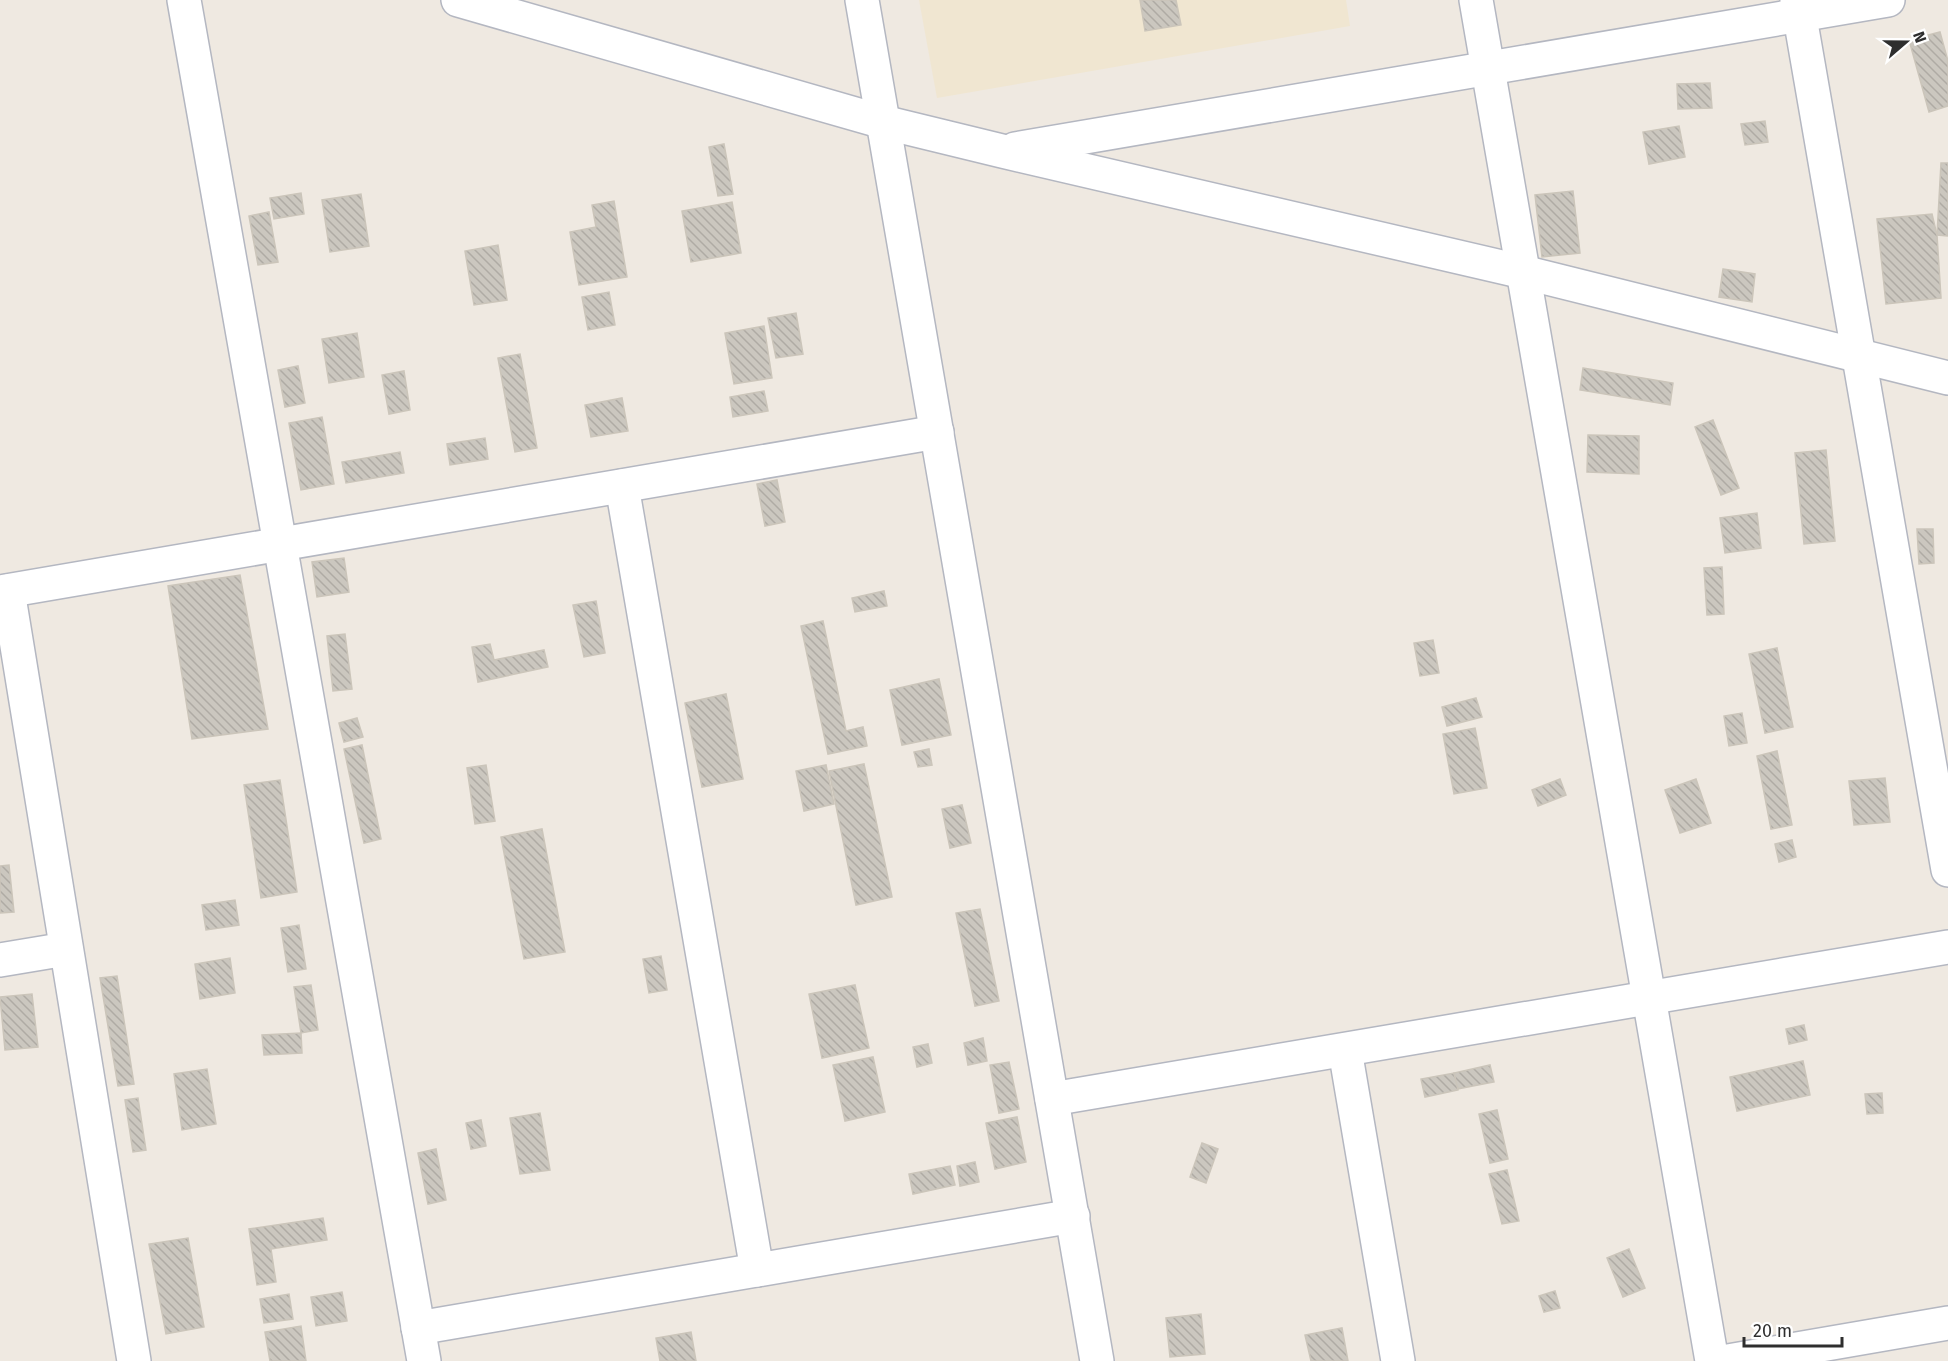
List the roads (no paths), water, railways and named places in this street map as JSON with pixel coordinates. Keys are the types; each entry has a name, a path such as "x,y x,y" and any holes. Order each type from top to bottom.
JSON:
{"street":[{"path":"184,0 424,1361"},
{"path":"459,0 557,15 883,122 1523,272 1948,378"},
{"path":"862,0 1097,1361"},
{"path":"1476,0 1712,1361"},
{"path":"1002,151 1488,68 1799,8 1888,0"},
{"path":"1799,8 1948,870"},
{"path":"134,1361 4,591 937,432"},
{"path":"622,486 757,1270"},
{"path":"1052,1099 1948,947"},
{"path":"0,960 66,949"},
{"path":"1345,1050 1398,1361"},
{"path":"418,1328 1073,1216"},
{"path":"1728,1361 1948,1323"}]}
